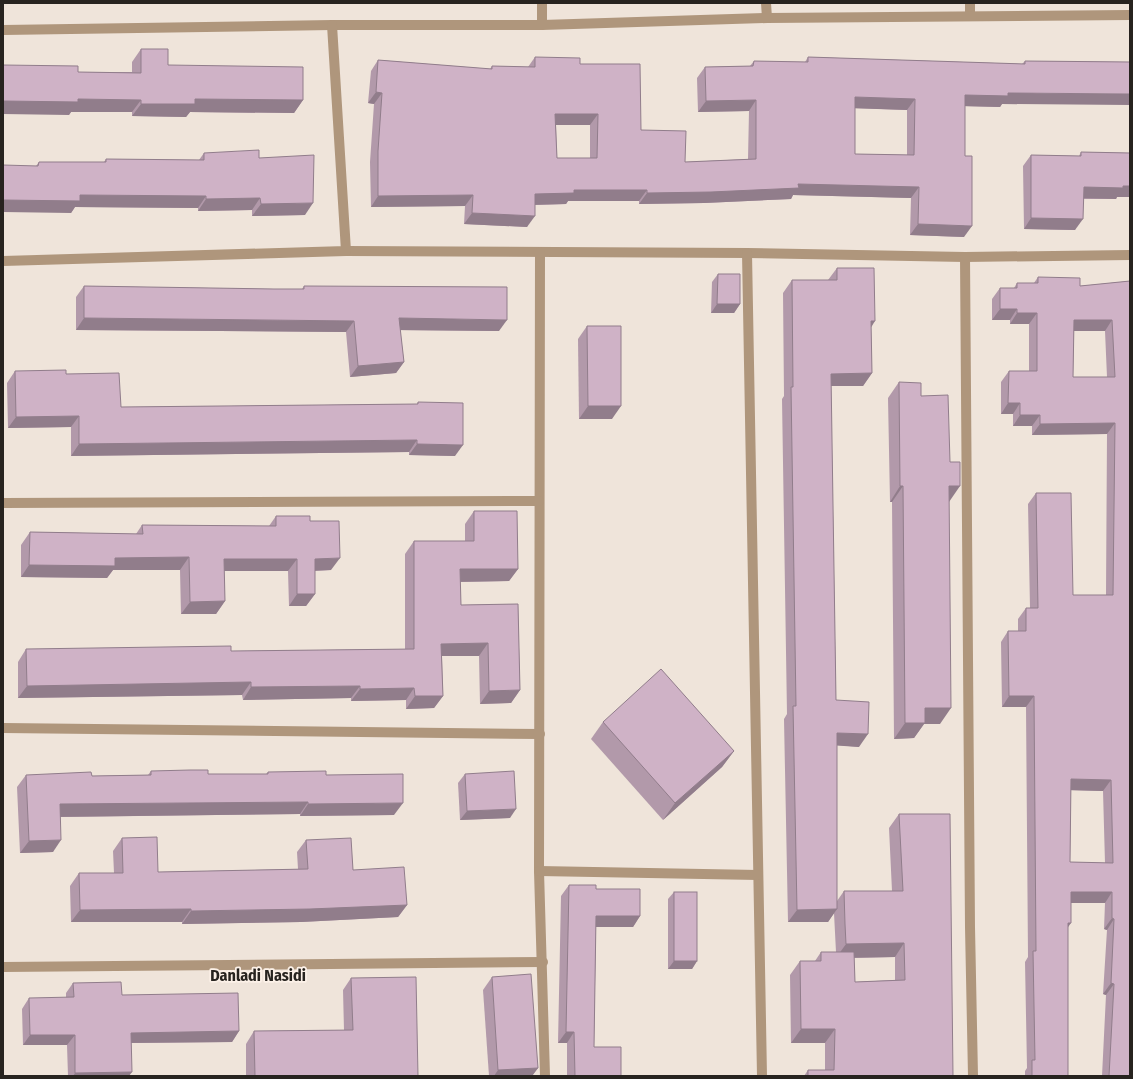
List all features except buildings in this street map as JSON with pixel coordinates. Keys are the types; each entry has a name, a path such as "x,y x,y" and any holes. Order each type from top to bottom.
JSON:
{"street":[{"path":"542,3 542,24"},
{"path":"766,3 767,18"},
{"path":"970,3 970,16"},
{"path":"3,30 332,25 542,24 767,18 1130,15"},
{"path":"332,25 346,252"},
{"path":"3,261 346,252 747,253 965,257 1130,255"},
{"path":"540,252 539,870 543,962 545,1076"},
{"path":"747,253 762,1076"},
{"path":"965,257 970,927 973,1076"},
{"path":"3,503 539,501"},
{"path":"3,728 540,734"},
{"path":"539,870 758,875"},
{"path":"3,967 543,962"}],"district":[{"name":"Danladi Nasidi","path":"258,975"}]}
